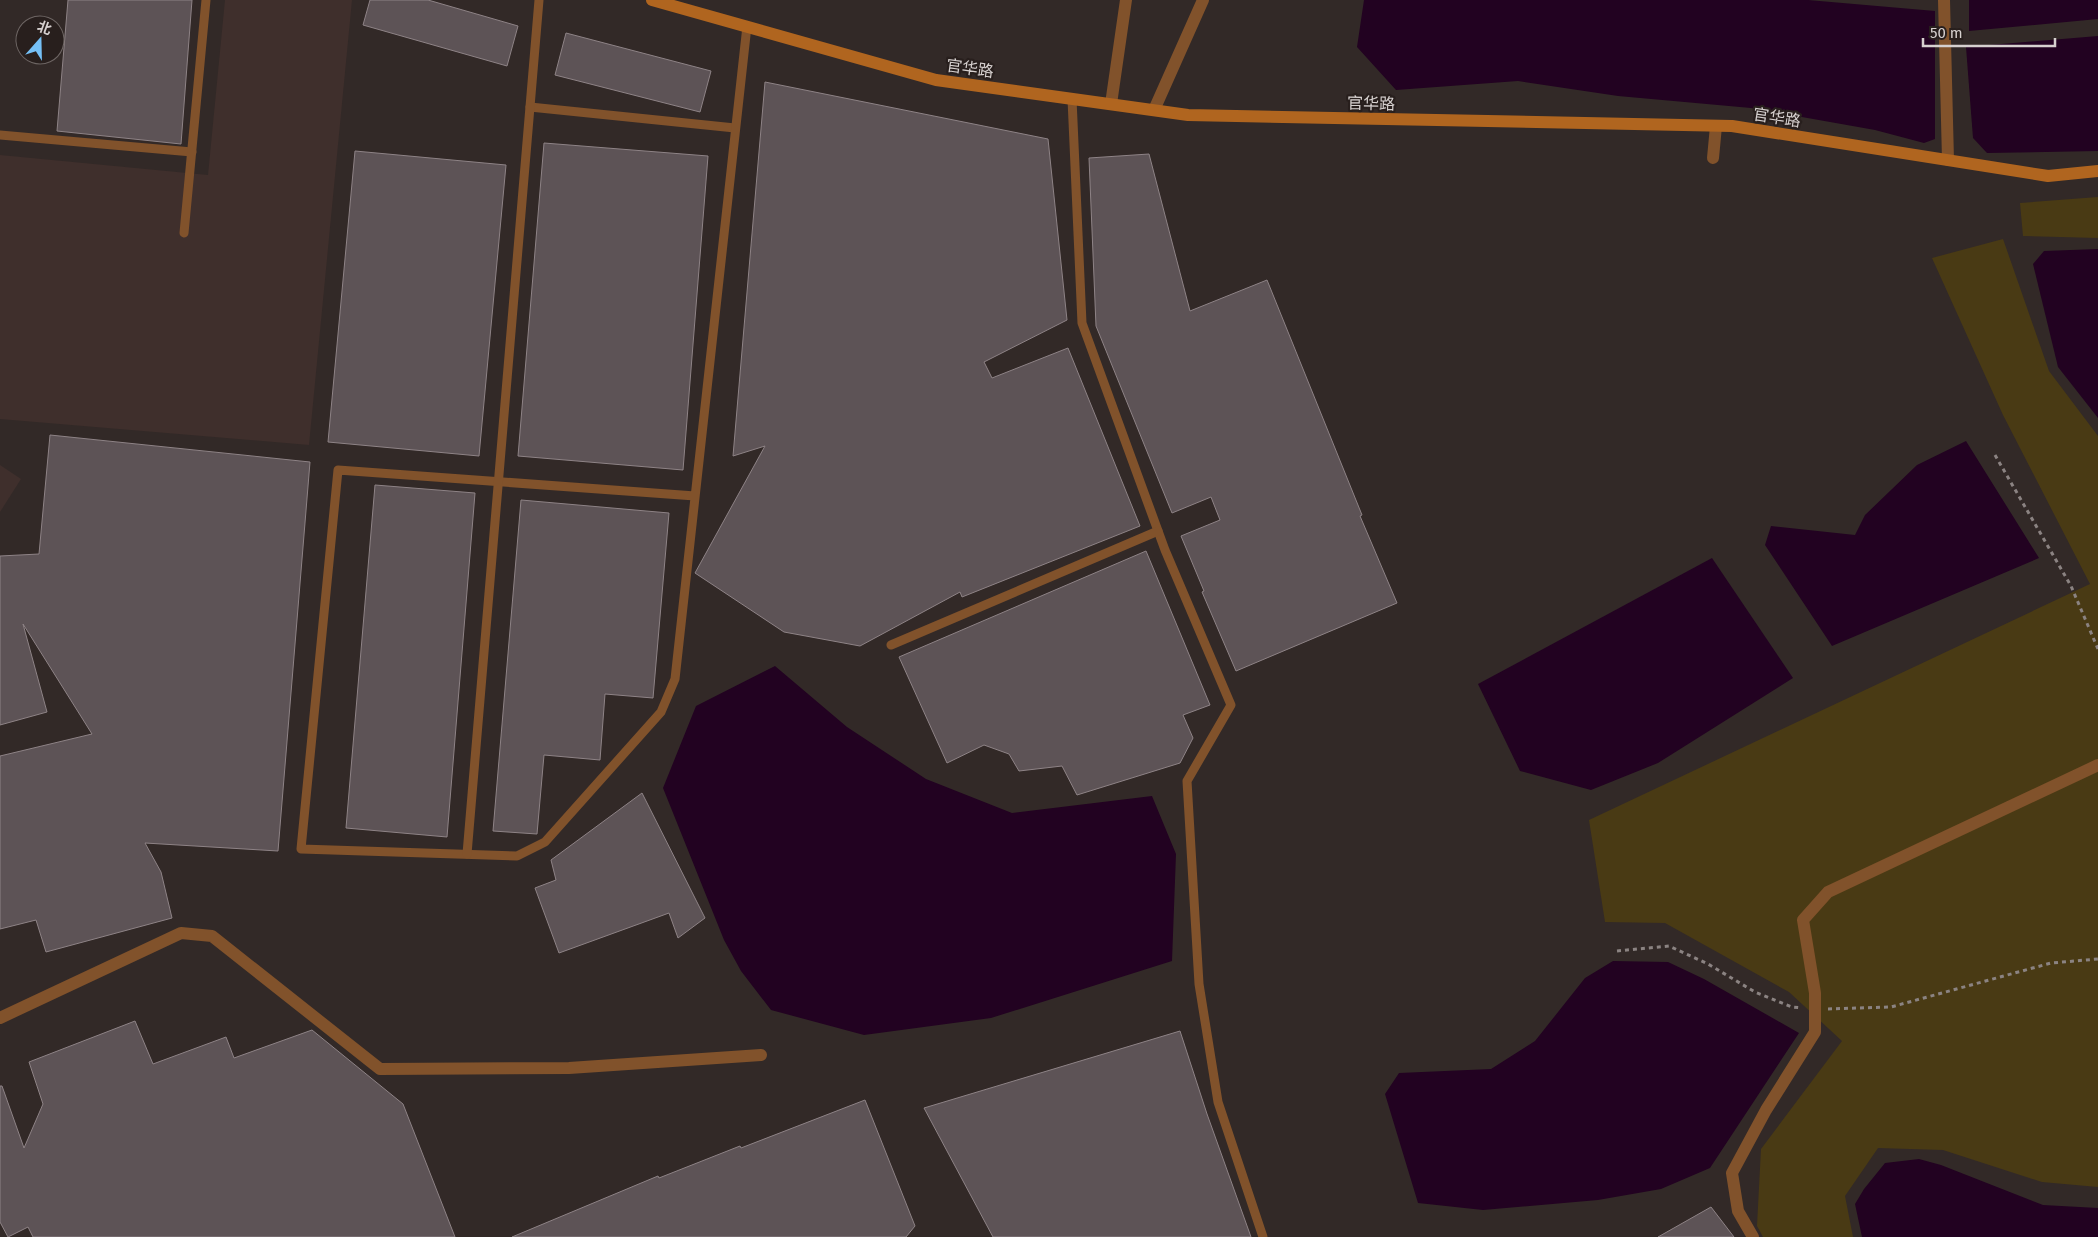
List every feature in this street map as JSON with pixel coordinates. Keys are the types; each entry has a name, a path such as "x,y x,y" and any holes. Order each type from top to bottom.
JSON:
{"main road":[{"name":"官华路","path":"652,0 936,80 1188,115 1732,126 2048,176 2098,171"}],"street":[{"path":"1111,104 1126,0"},
{"path":"1154,110 1202,0"},
{"path":"1944,0 1948,160"},
{"path":"1713,158 1716,126"},
{"path":"1753,1237 1738,1211 1732,1173 1766,1110 1814,1032 1814,992 1803,920 1828,892 2098,765"},
{"path":"0,1018 182,933 212,936 380,1069 568,1068 761,1055"}],"lane":[{"path":"184,233 206,0"},
{"path":"467,854 497,480 539,0"},
{"path":"695,496 497,480 338,470 301,849 517,856 545,842 661,712 675,679 747,26"},
{"path":"1072,99 1082,323 1158,531 1231,705 1187,781 1199,984 1218,1102 1263,1237"},
{"path":"530,107 735,128"},
{"path":"0,135 192,152"},
{"path":"890,645 1158,531"}],"path":[{"path":"1996,455 2070,586 2098,648"},
{"path":"1617,950 1669,946 1708,964 1755,992 1792,1007 1814,1009 1891,1007 2051,963 2098,959"}],"shaded area":[{"path":"225,0 352,0 309,445 0,419 0,155 208,175"},
{"path":"1364,0 1808,0 1935,11 1935,139 1924,143 1875,130 1751,108 1618,96 1518,81 1396,90 1357,47"},
{"path":"1969,0 2098,0 2098,19 1969,31"},
{"path":"2098,36 2098,151 1987,153 1973,138 1966,47"},
{"path":"2098,197 2098,238 2023,236 2020,203"},
{"path":"2003,239 2049,371 2098,436 2098,1187 2042,1182 1943,1150 1878,1148 1845,1196 1853,1237 1763,1237 1757,1226 1761,1149 1842,1041 1789,992 1665,923 1605,922 1589,820 2090,584 2003,415 1932,258"},
{"path":"2098,249 2098,418 2058,367 2033,264 2044,251"},
{"path":"1966,441 2039,558 1832,646 1765,545 1771,526 1855,535 1865,515 1917,465"},
{"path":"0,465 21,479 0,512"},
{"path":"1712,558 1793,678 1658,763 1591,790 1520,771 1478,684"},
{"path":"775,666 847,727 926,779 1012,813 1152,796 1176,854 1172,961 991,1018 864,1035 771,1010 741,971 724,940 663,788 696,706"},
{"path":"1613,961 1668,962 1704,979 1799,1033 1710,1168 1661,1189 1598,1200 1483,1210 1418,1203 1385,1094 1399,1073 1491,1069 1535,1041 1585,978"},
{"path":"1919,1159 1941,1165 2043,1205 2098,1208 2098,1237 1862,1237 1855,1204 1864,1189 1885,1163"}],"building":[{"path":"68,0 192,0 181,144 57,131 63,65 65,65"},
{"path":"370,0 428,0 518,26 507,66 363,25"},
{"path":"566,33 711,71 700,112 555,75"},
{"path":"765,82 1048,139 1067,320 984,362 992,378 1068,348 1140,526 962,597 960,592 860,646 784,632 695,573 765,446 733,456"},
{"path":"544,143 708,156 683,470 518,456"},
{"path":"355,151 506,165 479,456 328,442"},
{"path":"1149,154 1190,311 1267,280 1362,515 1360,516 1397,603 1236,671 1202,592 1204,591 1181,536 1220,520 1211,497 1172,513 1096,326 1089,158"},
{"path":"50,435 310,462 278,851 145,843 161,872 172,918 46,952 36,920 0,929 0,756 92,734 23,624 47,712 0,725 0,556 39,554"},
{"path":"375,485 475,493 447,837 346,828"},
{"path":"521,500 669,513 653,698 605,694 600,760 544,755 537,834 493,831"},
{"path":"1146,551 1210,705 1183,715 1193,738 1180,763 1077,795 1062,766 1019,771 1009,754 984,745 947,763 899,657"},
{"path":"642,793 705,918 678,938 669,913 559,953 535,888 556,880 551,860"},
{"path":"135,1021 153,1064 226,1037 234,1058 312,1030 403,1104 455,1237 33,1237 28,1227 8,1237 0,1222 0,1086 2,1086 24,1148 43,1104 29,1062"},
{"path":"1180,1031 1207,1114 1251,1237 993,1237 924,1108"},
{"path":"865,1100 915,1226 906,1237 512,1237 658,1176 659,1178 740,1146 741,1148"},
{"path":"1711,1207 1734,1237 1658,1237"}]}
